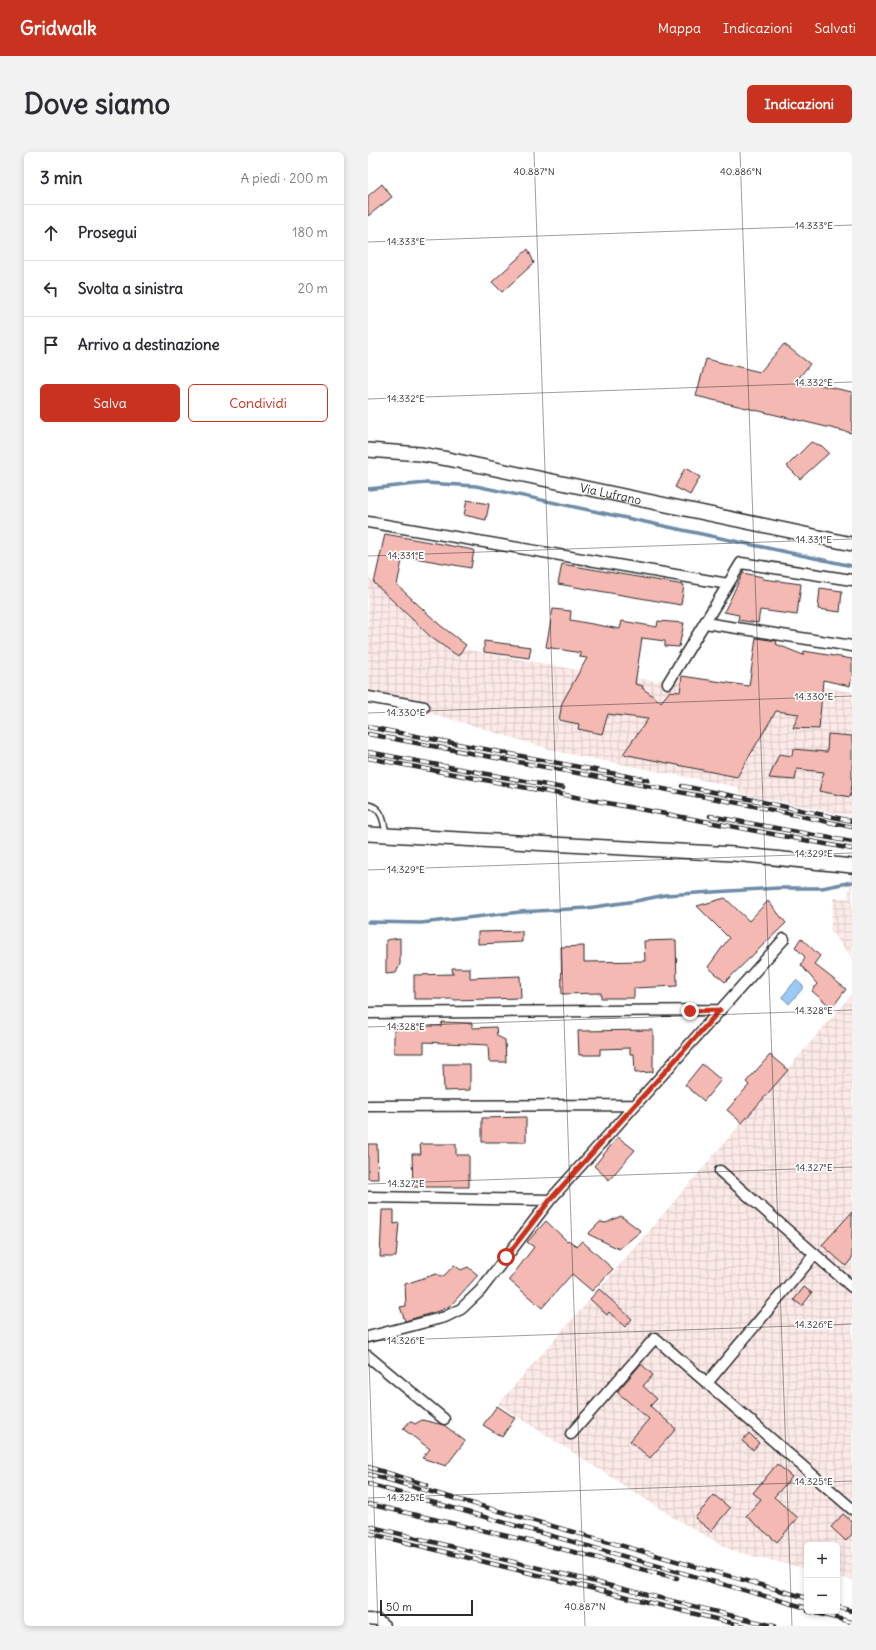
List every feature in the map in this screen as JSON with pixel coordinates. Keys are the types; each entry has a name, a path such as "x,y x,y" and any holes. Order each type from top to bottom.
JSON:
{"street":[{"name":"Via Lufrano","path":"368,450 420,454 448,459 852,544"},
{"path":"368,522 728,584"},
{"path":"668,683 741,563 852,580"},
{"path":"705,623 852,646"},
{"path":"368,698 424,707"},
{"path":"368,834 734,854 852,866"},
{"path":"368,1337 445,1317 461,1309 480,1291 550,1200 784,939"},
{"path":"368,1013 720,1010"},
{"path":"368,1106 635,1105"},
{"path":"720,1171 852,1287"},
{"path":"368,1197 550,1200"},
{"path":"707,1383 814,1254"},
{"path":"571,1434 655,1338 852,1509"},
{"path":"368,1356 444,1419"},
{"path":"368,1619 378,1620 385,1626"}],"lane":[{"path":"368,805 371,805 382,814 387,835"}],"shaded area":[{"path":"368,577 432,638 458,656 464,649 578,670 657,681 682,676 792,693 795,681 852,692 852,816 741,794 737,787 559,752 441,716 368,703"},
{"path":"851,873 852,958 830,930 834,898 848,898"},
{"path":"852,994 852,1580 840,1578 840,1542 804,1542 804,1568 733,1551 676,1519 498,1404 599,1289"}],"water":[{"path":"796,980 804,987 789,1004 782,997"}],"building":[{"path":"382,184 392,197 368,216 368,196"},
{"path":"528,249 534,263 502,292 492,282"},
{"path":"784,344 810,364 797,380 852,392 852,433 696,396 706,359 760,372"},
{"path":"811,442 822,446 829,453 800,479 787,466"},
{"path":"685,468 700,477 690,495 675,487"},
{"path":"467,500 489,504 486,520 464,515"},
{"path":"385,534 474,550 471,568 403,556 397,585 440,625 466,645 458,656 432,638 374,583"},
{"path":"562,564 684,585 681,605 558,584"},
{"path":"743,573 763,577 763,579 801,584 797,615 760,610 758,623 738,620 739,615 724,612"},
{"path":"820,588 842,591 840,612 818,609"},
{"path":"553,609 571,611 570,620 620,629 622,621 657,627 658,621 684,623 679,647 665,646 665,641 642,638 635,684 643,686 642,688 661,702 670,691 680,692 682,676 749,686 756,638 777,641 776,644 803,655 804,651 852,659 850,686 823,680 819,729 793,728 799,714 776,711 737,777 623,754 648,719 608,714 602,734 578,729 579,724 559,720 562,703 587,658 580,657 581,653 546,647"},
{"path":"484,641 531,647 529,658 484,652"},
{"path":"828,734 852,736 852,785 850,797 819,791 824,772 797,769 795,780 769,778 779,754 792,756 793,749 827,752"},
{"path":"725,898 749,921 768,901 786,923 725,982 708,967 729,938 697,906"},
{"path":"522,931 522,942 478,944 478,932"},
{"path":"400,938 400,964 396,973 386,974 386,940"},
{"path":"801,938 820,956 814,964 846,989 832,1008 812,991 817,984 801,965 805,957 795,947"},
{"path":"676,940 677,986 634,988 634,998 601,998 601,993 562,994 561,947 584,946 584,962 645,961 644,941"},
{"path":"452,968 470,968 470,978 520,976 521,998 453,1000 414,999 414,975 453,974"},
{"path":"442,1022 472,1023 472,1028 496,1027 497,1036 505,1040 506,1062 489,1062 488,1045 424,1042 424,1053 394,1053 394,1026 441,1026"},
{"path":"653,1030 653,1072 635,1073 634,1054 630,1054 630,1048 600,1049 600,1055 579,1055 578,1031"},
{"path":"770,1055 788,1070 742,1123 727,1110 749,1085 746,1082"},
{"path":"443,1064 470,1064 470,1090 444,1091"},
{"path":"702,1064 721,1080 704,1101 685,1085"},
{"path":"526,1117 526,1142 482,1142 482,1118"},
{"path":"618,1137 635,1150 609,1180 594,1166"},
{"path":"368,1144 377,1144 378,1179 368,1179"},
{"path":"420,1144 456,1144 456,1155 469,1155 469,1187 413,1187 412,1154 421,1154"},
{"path":"382,1210 394,1210 394,1224 399,1223 396,1257 380,1257"},
{"path":"852,1212 852,1258 846,1266 822,1245"},
{"path":"621,1216 641,1231 619,1249 588,1234 600,1222 606,1223"},
{"path":"546,1221 567,1241 568,1240 577,1246 582,1241 613,1269 592,1291 572,1274 542,1308 509,1280 534,1247 527,1242"},
{"path":"454,1265 461,1270 468,1267 478,1275 451,1305 442,1310 405,1321 400,1307 406,1306 405,1284 436,1274 443,1277"},
{"path":"804,1287 812,1293 802,1306 794,1300"},
{"path":"599,1289 632,1319 625,1327 609,1312 607,1315 590,1299"},
{"path":"641,1364 653,1375 643,1386 657,1399 650,1406 676,1429 650,1458 630,1441 649,1419 617,1392"},
{"path":"497,1406 515,1418 502,1437 483,1425"},
{"path":"422,1420 444,1425 465,1441 446,1466 422,1458 430,1449 403,1429 410,1421 415,1424"},
{"path":"749,1433 759,1443 753,1450 742,1441"},
{"path":"777,1464 792,1477 774,1497 798,1518 777,1542 746,1516 761,1499 753,1493"},
{"path":"714,1495 730,1508 711,1531 695,1518"},
{"path":"843,1514 852,1522 852,1534 846,1541 831,1527"}],"waterway":[{"path":"368,489 426,483 476,486 852,566"},
{"path":"368,922 421,923 520,912 587,908 665,895 779,888 822,888 852,882"}],"railway":[{"path":"368,727 648,780"},
{"path":"368,734 749,805 852,827"},
{"path":"368,752 563,788"},
{"path":"368,758 852,849"},
{"path":"682,786 852,821"},
{"path":"710,816 852,842"},
{"path":"368,1467 427,1485"},
{"path":"368,1474 804,1597"},
{"path":"368,1484 804,1607"},
{"path":"368,1504 538,1543 677,1578"},
{"path":"368,1526 774,1626"},
{"path":"368,1533 744,1626"},
{"path":"840,1608 852,1611"},
{"path":"820,1614 852,1622"}],"route":[{"path":"506,1257 550,1200 720,1010 690,1011"}]}
